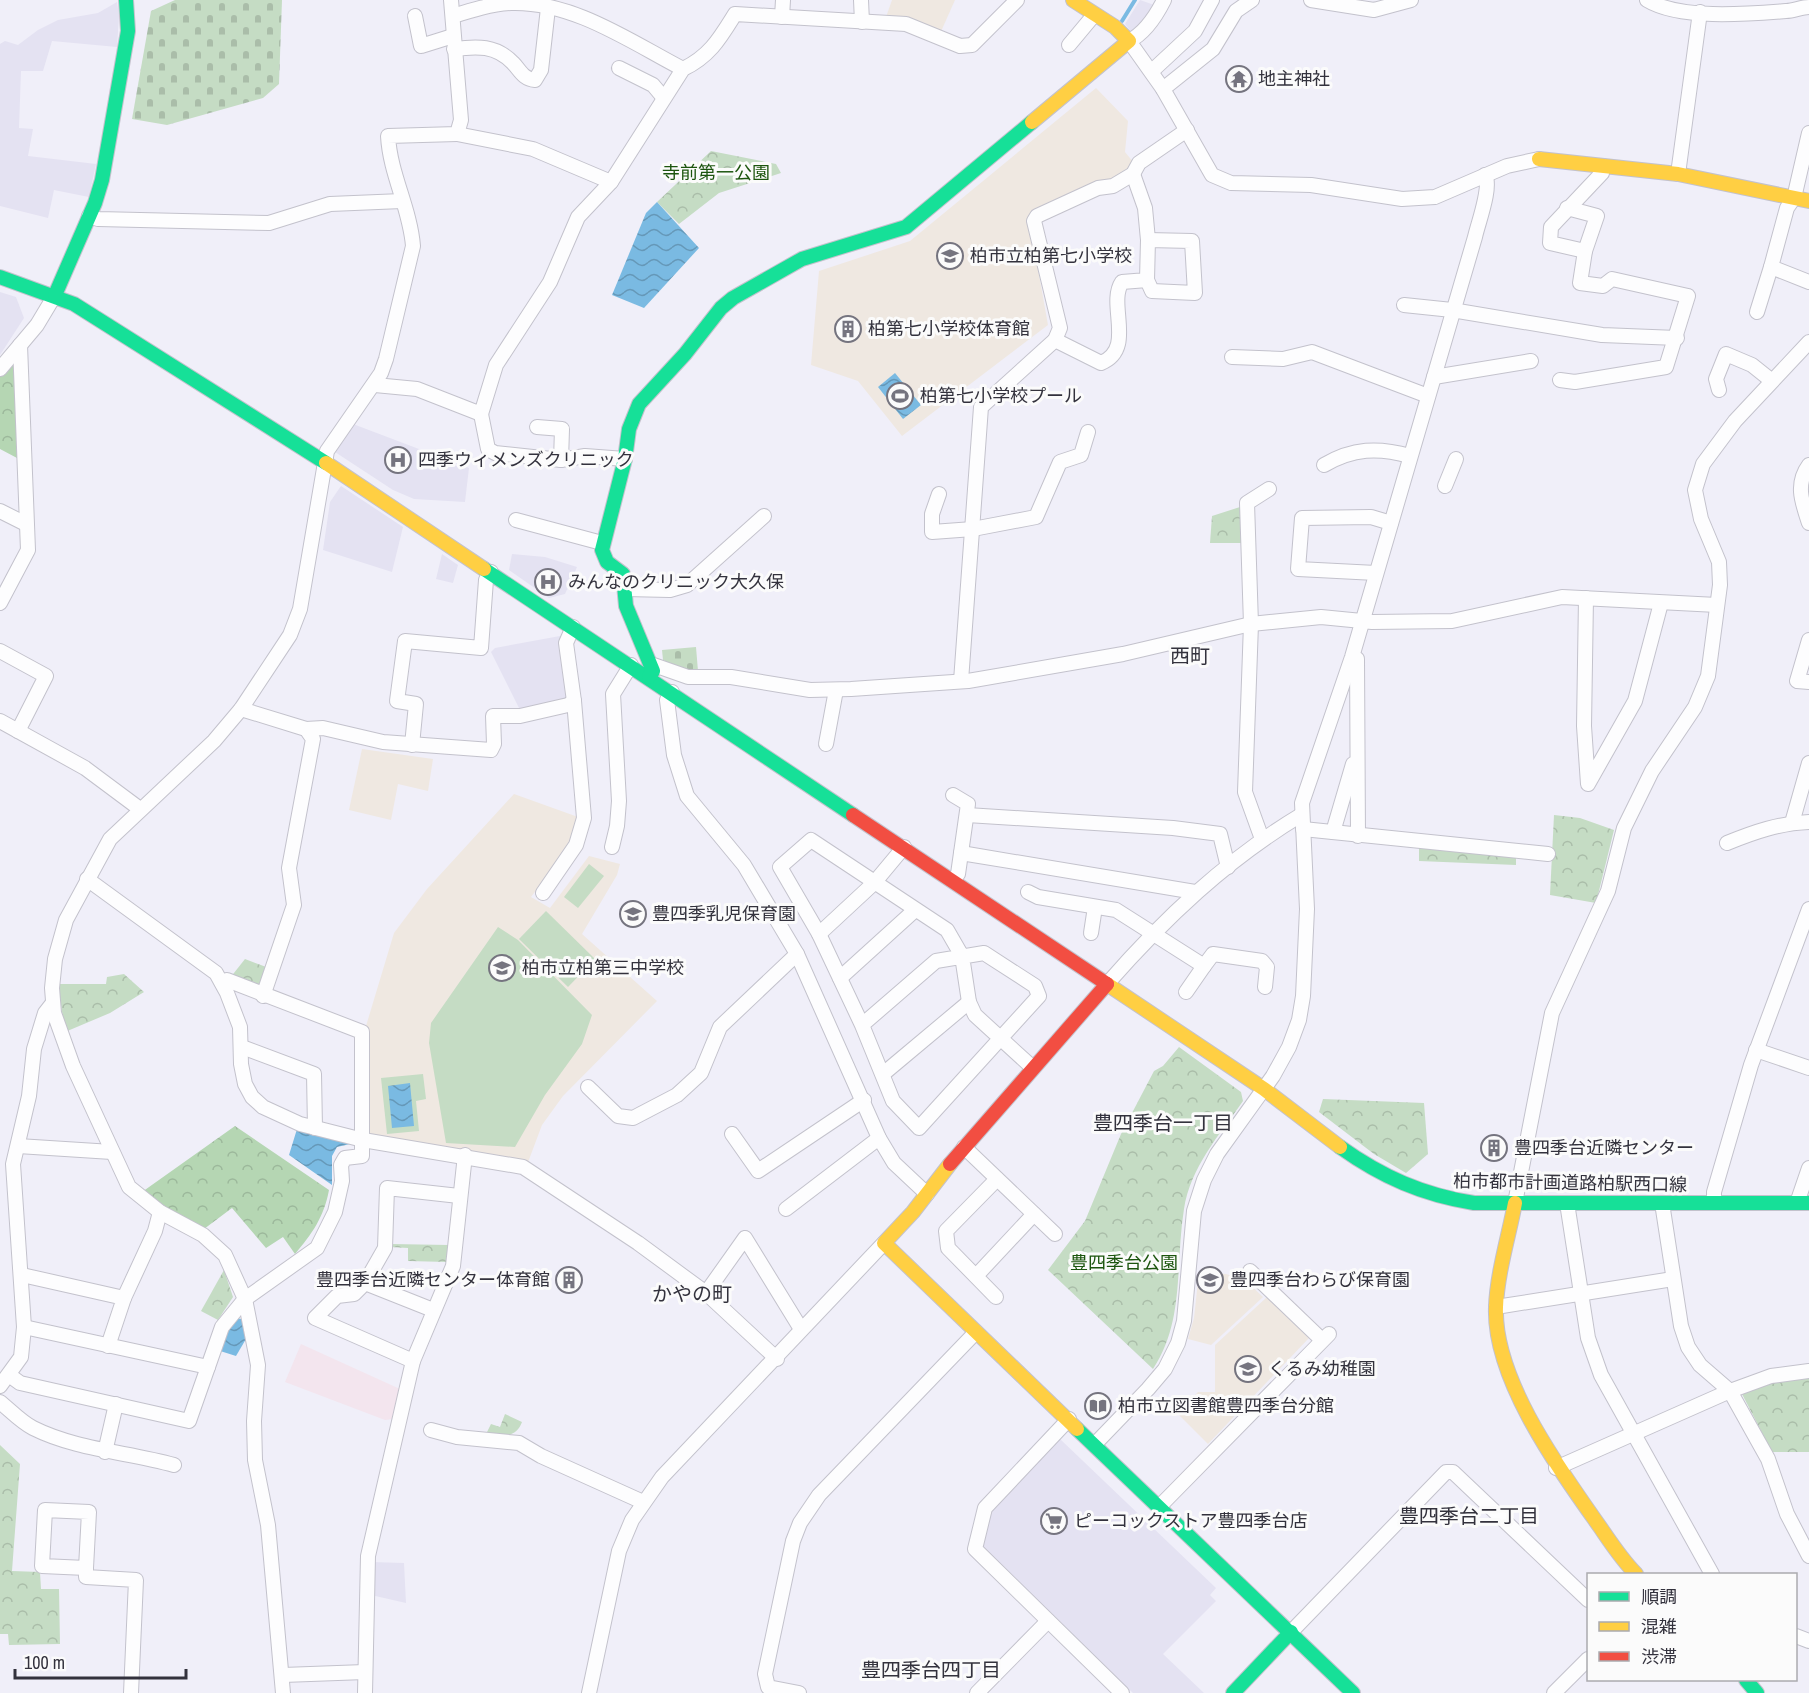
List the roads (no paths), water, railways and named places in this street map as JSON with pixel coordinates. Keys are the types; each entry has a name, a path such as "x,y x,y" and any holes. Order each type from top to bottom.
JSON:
{"street":[{"path":"0,369 55,295 102,180 128,31 126,0"},
{"path":"451,0 461,120 457,134"},
{"path":"782,17 783,0"},
{"path":"861,0 862,22"},
{"path":"625,459 585,456 561,460 495,453 488,449 481,414 496,366 550,282 578,217 611,182 663,97 683,69 701,61 715,48 735,14 906,24 960,46 972,45 1017,0"},
{"path":"1073,0 1094,15 1109,20 1129,41 1152,71 1212,175 1231,183 1311,185 1402,199 1435,197 1523,160 1539,159 1678,174 1809,201"},
{"path":"1164,0 1138,37 1129,41 906,227 802,259 733,298 721,308 685,354 639,404 629,429 625,459 602,543 607,562 623,574 630,619 643,641 650,671 688,676 731,677 810,690 836,690 961,681 1123,654 1251,624 1321,617 1395,622 1452,621 1562,597 1717,605"},
{"path":"1152,71 1195,32 1212,0"},
{"path":"1163,89 1213,49 1236,11 1252,0"},
{"path":"1311,0 1374,10 1411,0"},
{"path":"1647,0 1661,9 1700,12 1755,6 1790,11 1809,7"},
{"path":"453,16 492,5 512,3 548,8 586,19 683,69"},
{"path":"415,16 421,46 454,43 486,47 506,57 524,76 535,80 541,70 548,8"},
{"path":"1678,174 1700,12"},
{"path":"1069,45 1094,15"},
{"path":"619,68 653,85 663,97"},
{"path":"961,681 981,407 1055,340 1060,328 1034,221 1037,216 1098,188 1113,186 1134,174 1139,163 1187,130"},
{"path":"1757,312 1787,208 1794,198 1809,133"},
{"path":"283,1693 268,1525 255,1460 254,1421 258,1365 245,1299 225,1255 188,1225 160,1212 129,1187 73,1066 52,1004 55,960 66,920 115,832 168,787 242,710 296,622 305,586 324,462 332,441 375,385 386,359 413,246 412,228 402,201 389,150 388,136 457,134 533,148 611,182"},
{"path":"1585,251 1550,243 1551,227 1602,172 1603,166"},
{"path":"1134,174 1146,208 1147,280 1152,291 1195,293 1192,241 1148,240"},
{"path":"1095,1444 1165,1369 1178,1342 1184,1321 1194,1210 1204,1180 1217,1154 1264,1089 1289,1047 1299,1020 1304,996 1307,909 1302,803 1352,657 1434,377 1482,208 1487,179 1485,176"},
{"path":"89,216 98,219 260,223 281,220 330,204 402,201"},
{"path":"1560,380 1575,382 1666,367 1677,338 1688,296 1612,279 1603,286 1580,283 1585,251 1598,216 1568,208"},
{"path":"1771,267 1809,282"},
{"name":"柏市都市計画道路柏駅西口線","path":"0,277 55,295 324,462 632,665 650,671 672,692 1264,1089 1369,1168 1392,1182 1456,1201 1803,1203"},
{"path":"1055,340 1101,363 1108,360 1120,338 1117,290 1122,282 1147,280"},
{"path":"1404,305 1452,309 1602,335 1677,338"},
{"path":"1635,1573 1556,1468 1520,1397 1503,1346 1496,1307 1552,1013 1608,891 1624,828 1652,771 1695,707 1708,676 1717,605 1719,562 1701,519 1695,490 1703,464 1735,421 1809,342"},
{"path":"0,603 28,550 20,345"},
{"path":"1232,357 1283,359 1312,352 1428,396"},
{"path":"1719,390 1716,379 1726,354 1752,364 1772,381"},
{"path":"1434,377 1531,361"},
{"path":"375,385 417,389 481,414"},
{"path":"537,427 562,429 561,460"},
{"path":"939,494 932,514 932,532 973,529 1036,517 1060,462 1081,455 1088,432"},
{"path":"1324,465 1344,453 1389,450 1410,456"},
{"path":"1445,486 1456,459"},
{"path":"1809,465 1800,476 1801,499 1809,523"},
{"path":"1262,839 1245,792 1251,624 1247,503 1269,489"},
{"path":"0,511 26,524"},
{"path":"625,589 670,590 687,585 764,516"},
{"path":"1376,573 1298,569 1302,518 1371,517 1391,523"},
{"path":"516,520 602,543"},
{"path":"412,745 416,704 397,701 405,641 481,648 486,580 491,572"},
{"path":"1586,598 1584,726 1588,784 1635,701 1661,603"},
{"path":"543,893 576,845 584,818 574,701 566,643 573,627"},
{"path":"1809,640 1797,681 1809,682"},
{"path":"0,651 46,676 18,730"},
{"path":"1352,657 1357,659 1358,836"},
{"path":"612,847 619,801 613,694 632,665"},
{"path":"826,744 836,690"},
{"path":"672,692 666,700 674,756 687,796 744,865 798,954 879,1138 894,1163 927,1194"},
{"path":"242,710 306,729 323,728 383,742 491,750 494,744 493,716 520,716 568,705 574,701"},
{"path":"0,721 84,768 140,809"},
{"path":"263,996 294,905 289,868 313,739 306,729"},
{"path":"1333,832 1358,747"},
{"path":"1792,823 1809,763"},
{"path":"953,795 968,804 957,874 953,880"},
{"path":"967,815 1173,828 1220,834 1228,867"},
{"path":"589,1693 618,1551 643,1502 662,1477 777,1359 801,1329 884,1243 964,1147 1152,933 1196,892 1262,839 1302,822 1333,832 1358,836 1548,854"},
{"path":"1728,843 1758,830 1809,822"},
{"path":"862,1025 936,961 962,956 984,953 1035,986 1039,996 999,1038 918,1128 892,1101 862,1025 819,934 780,867 811,840 947,930 962,956 969,1002 975,1015 999,1038 1033,1068"},
{"path":"819,934 874,883 904,847"},
{"path":"961,853 1196,892"},
{"path":"87,879 216,974 222,982 240,1027 242,1076 252,1097 274,1113 315,1128 363,1140 465,1155 523,1167 638,1243 706,1293 777,1359"},
{"path":"1028,892 1038,897 1116,910 1204,966"},
{"path":"1091,933 1095,907"},
{"path":"1714,1203 1714,1192 1756,1050 1803,943 1809,909"},
{"path":"840,978 915,910"},
{"path":"588,1087 618,1116 633,1118 677,1095 701,1073 720,1027 798,954"},
{"path":"1186,992 1213,954 1262,961 1267,967 1265,987"},
{"path":"52,1004 45,1013 34,1049 29,1096 13,1164 24,1327 21,1358 5,1380 189,1421 222,1327 245,1299 317,1248 335,1212 342,1181 341,1165 345,1158 362,1156 362,1032 263,996 227,980 222,982"},
{"path":"883,1074 969,1002"},
{"path":"242,1047 314,1074 315,1128"},
{"path":"1756,1050 1809,1068"},
{"path":"732,1134 758,1171 864,1100"},
{"path":"786,1209 879,1138"},
{"path":"18,1146 112,1152"},
{"path":"964,1147 1055,1234"},
{"path":"365,1693 368,1556 414,1361 453,1266 465,1155"},
{"path":"1803,1203 1809,1168"},
{"path":"996,1297 948,1248 946,1231 997,1179"},
{"path":"0,1185 15,1188"},
{"path":"414,1361 315,1318 337,1296 354,1294 365,1283 385,1248 387,1188 459,1196"},
{"path":"1567,1203 1588,1338 1601,1375 1711,1573"},
{"path":"1662,1203 1681,1326 1688,1347 1700,1365 1730,1391 1768,1459 1787,1514 1809,1556"},
{"path":"108,1346 124,1298 155,1231 160,1212"},
{"path":"976,1276 1034,1214"},
{"path":"706,1293 745,1238 801,1329"},
{"path":"884,1243 1353,1693"},
{"path":"1159,1507 1325,1337 1250,1271"},
{"path":"22,1275 124,1298"},
{"path":"1496,1307 1673,1278"},
{"path":"365,1283 434,1310"},
{"path":"24,1327 208,1367"},
{"path":"800,1693 768,1687 765,1674 793,1541 800,1523 819,1495 976,1332"},
{"path":"1556,1468 1730,1391 1771,1376 1809,1371"},
{"path":"0,1402 33,1428 105,1452 135,1454 174,1465"},
{"path":"105,1452 116,1404"},
{"path":"1069,1419 985,1508 975,1542 980,1555 1122,1693"},
{"path":"431,1430 457,1437 519,1443 541,1456 643,1502"},
{"path":"1233,1693 1446,1472 1453,1472 1587,1599"},
{"path":"86,1568 42,1566 45,1510 89,1512 86,1578 136,1581 131,1693"},
{"path":"977,1693 1048,1621"},
{"path":"1554,1693 1587,1660"},
{"path":"283,1675 364,1672"},
{"path":"1747,1681 1757,1693"}],"water":[{"path":"657,202 699,248 644,308 612,295 646,213"},
{"name":"柏第七小学校プール","path":"895,373 921,405 903,419 878,387"},
{"path":"410,1083 414,1126 392,1128 388,1086"},
{"path":"297,1129 350,1144 337,1147 332,1156 332,1185 289,1155"},
{"path":"233,1317 245,1320 246,1339 236,1356 217,1350"}],"waterway":[{"path":"1122,21 1135,0"}],"place":[{"name":"地主神社","path":"1239,79"},
{"name":"柏市立柏第七小学校","path":"950,256"},
{"name":"柏第七小学校体育館","path":"848,329"},
{"name":"柏第七小学校プール","path":"900,396"},
{"name":"四季ウィメンズクリニック","path":"398,460"},
{"name":"みんなのクリニック大久保","path":"548,582"},
{"name":"豊四季乳児保育園","path":"633,914"},
{"name":"柏市立柏第三中学校","path":"502,968"},
{"name":"豊四季台近隣センター","path":"1494,1148"},
{"name":"豊四季台近隣センター体育館","path":"569,1280"},
{"name":"豊四季台わらび保育園","path":"1210,1280"},
{"name":"くるみ幼稚園","path":"1248,1369"},
{"name":"柏市立図書館豊四季台分館","path":"1098,1406"},
{"name":"ピーコックストア豊四季台店","path":"1054,1521"}],"district":[{"name":"西町","path":"1190,656"},
{"name":"豊四季台一丁目","path":"1163,1123"},
{"name":"かやの町","path":"692,1294"},
{"name":"豊四季台二丁目","path":"1469,1516"},
{"name":"豊四季台四丁目","path":"931,1670"}],"park label":[{"name":"寺前第一公園","path":"716,173"},
{"name":"豊四季台公園","path":"1124,1263"}]}
